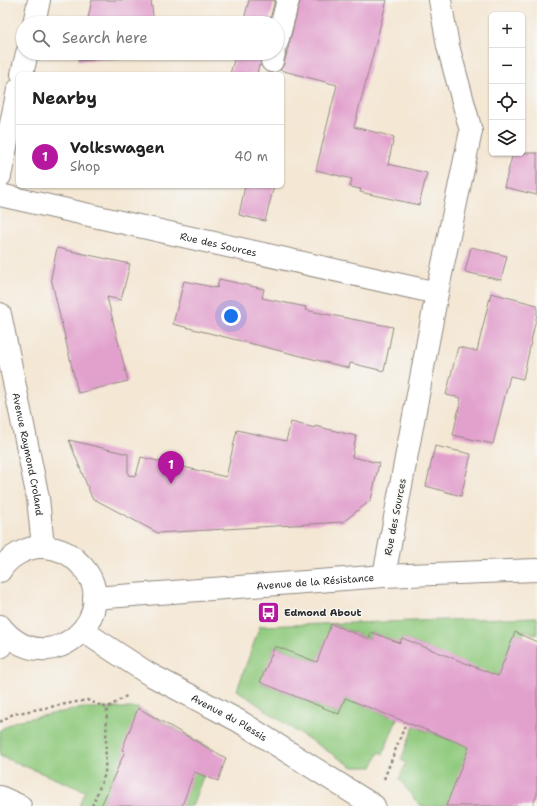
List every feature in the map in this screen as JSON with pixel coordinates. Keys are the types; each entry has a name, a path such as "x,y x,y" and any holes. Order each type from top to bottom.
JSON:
{"street":[{"path":"36,16 40,0"},
{"path":"284,16 288,0"},
{"name":"Rue des Sources","path":"384,576 437,293 471,131 448,46 440,0"},
{"path":"22,72 25,60"},
{"path":"0,176 16,100"},
{"name":"Rue des Sources","path":"0,195 437,293"},
{"name":"Avenue Raymond Croland","path":"0,314 38,498 43,547"},
{"path":"0,572 14,556 28,550 43,547 59,550 68,554 85,568 92,582 94,598 92,616 83,631 70,642 55,648 44,649 22,645 3,636"},
{"name":"Avenue de la Résistance","path":"94,598 384,576 537,570"},
{"name":"Avenue du Plessis","path":"83,631 149,674 378,796"},
{"path":"0,797 20,806"}],"path":[{"path":"107,708 130,694"},
{"path":"0,722 12,714 87,700 107,708"},
{"path":"92,806 105,774 107,708"},
{"path":"378,796 406,723"}],"green space":[{"path":"537,617 537,635 525,630 523,636 515,633 497,679 466,664 402,638 400,643 371,632 369,639 332,624 317,662 275,646 261,683 338,714 345,698 390,716 397,713 395,718 397,719 383,754 379,752 372,767 353,767 291,728 237,690 260,626"},
{"path":"83,708 138,708 213,750 192,806 139,806 107,792 101,806 79,806 85,791 0,756 0,730 15,721"},
{"path":"418,722 423,724 421,729 451,740 454,731 472,746 446,806 420,805 399,779 406,763 401,760 414,726 416,726"}],"building":[{"path":"92,0 151,0 153,16 89,16"},
{"path":"249,0 275,0 271,16 245,16"},
{"path":"300,0 387,0 354,127 394,137 388,164 427,173 419,205 360,192 361,189 350,187 352,179 316,170 337,85 280,70 284,64"},
{"path":"234,60 261,60 261,66 259,65 257,72 231,72"},
{"path":"525,153 537,153 537,195 504,187 512,156 525,156"},
{"path":"245,188 273,188 265,221 239,215"},
{"path":"471,247 507,256 501,280 465,272"},
{"path":"57,248 130,264 121,300 107,297 128,381 78,393 51,278"},
{"path":"219,279 264,289 262,298 306,307 305,310 393,327 384,371 350,363 349,368 173,324 184,281 217,288"},
{"path":"491,293 537,305 537,314 523,379 510,376 493,444 453,435 461,398 446,395 458,347 477,351"},
{"path":"291,422 356,436 352,457 379,463 371,500 343,522 158,533 92,498 69,440 128,454 128,475 136,476 141,457 226,477 237,430 286,441"},
{"path":"435,446 471,454 461,496 426,486"},
{"path":"331,624 369,639 371,632 400,643 402,638 498,676 515,632 537,642 537,795 532,806 446,806 469,747 345,698 339,714 260,682 275,646 317,662"},
{"path":"138,708 226,758 218,781 194,772 182,806 101,806 125,751 122,750"}],"place":[{"name":"Volkswagen","path":"171,484"},
{"name":"Edmond About","path":"269,612"}]}
